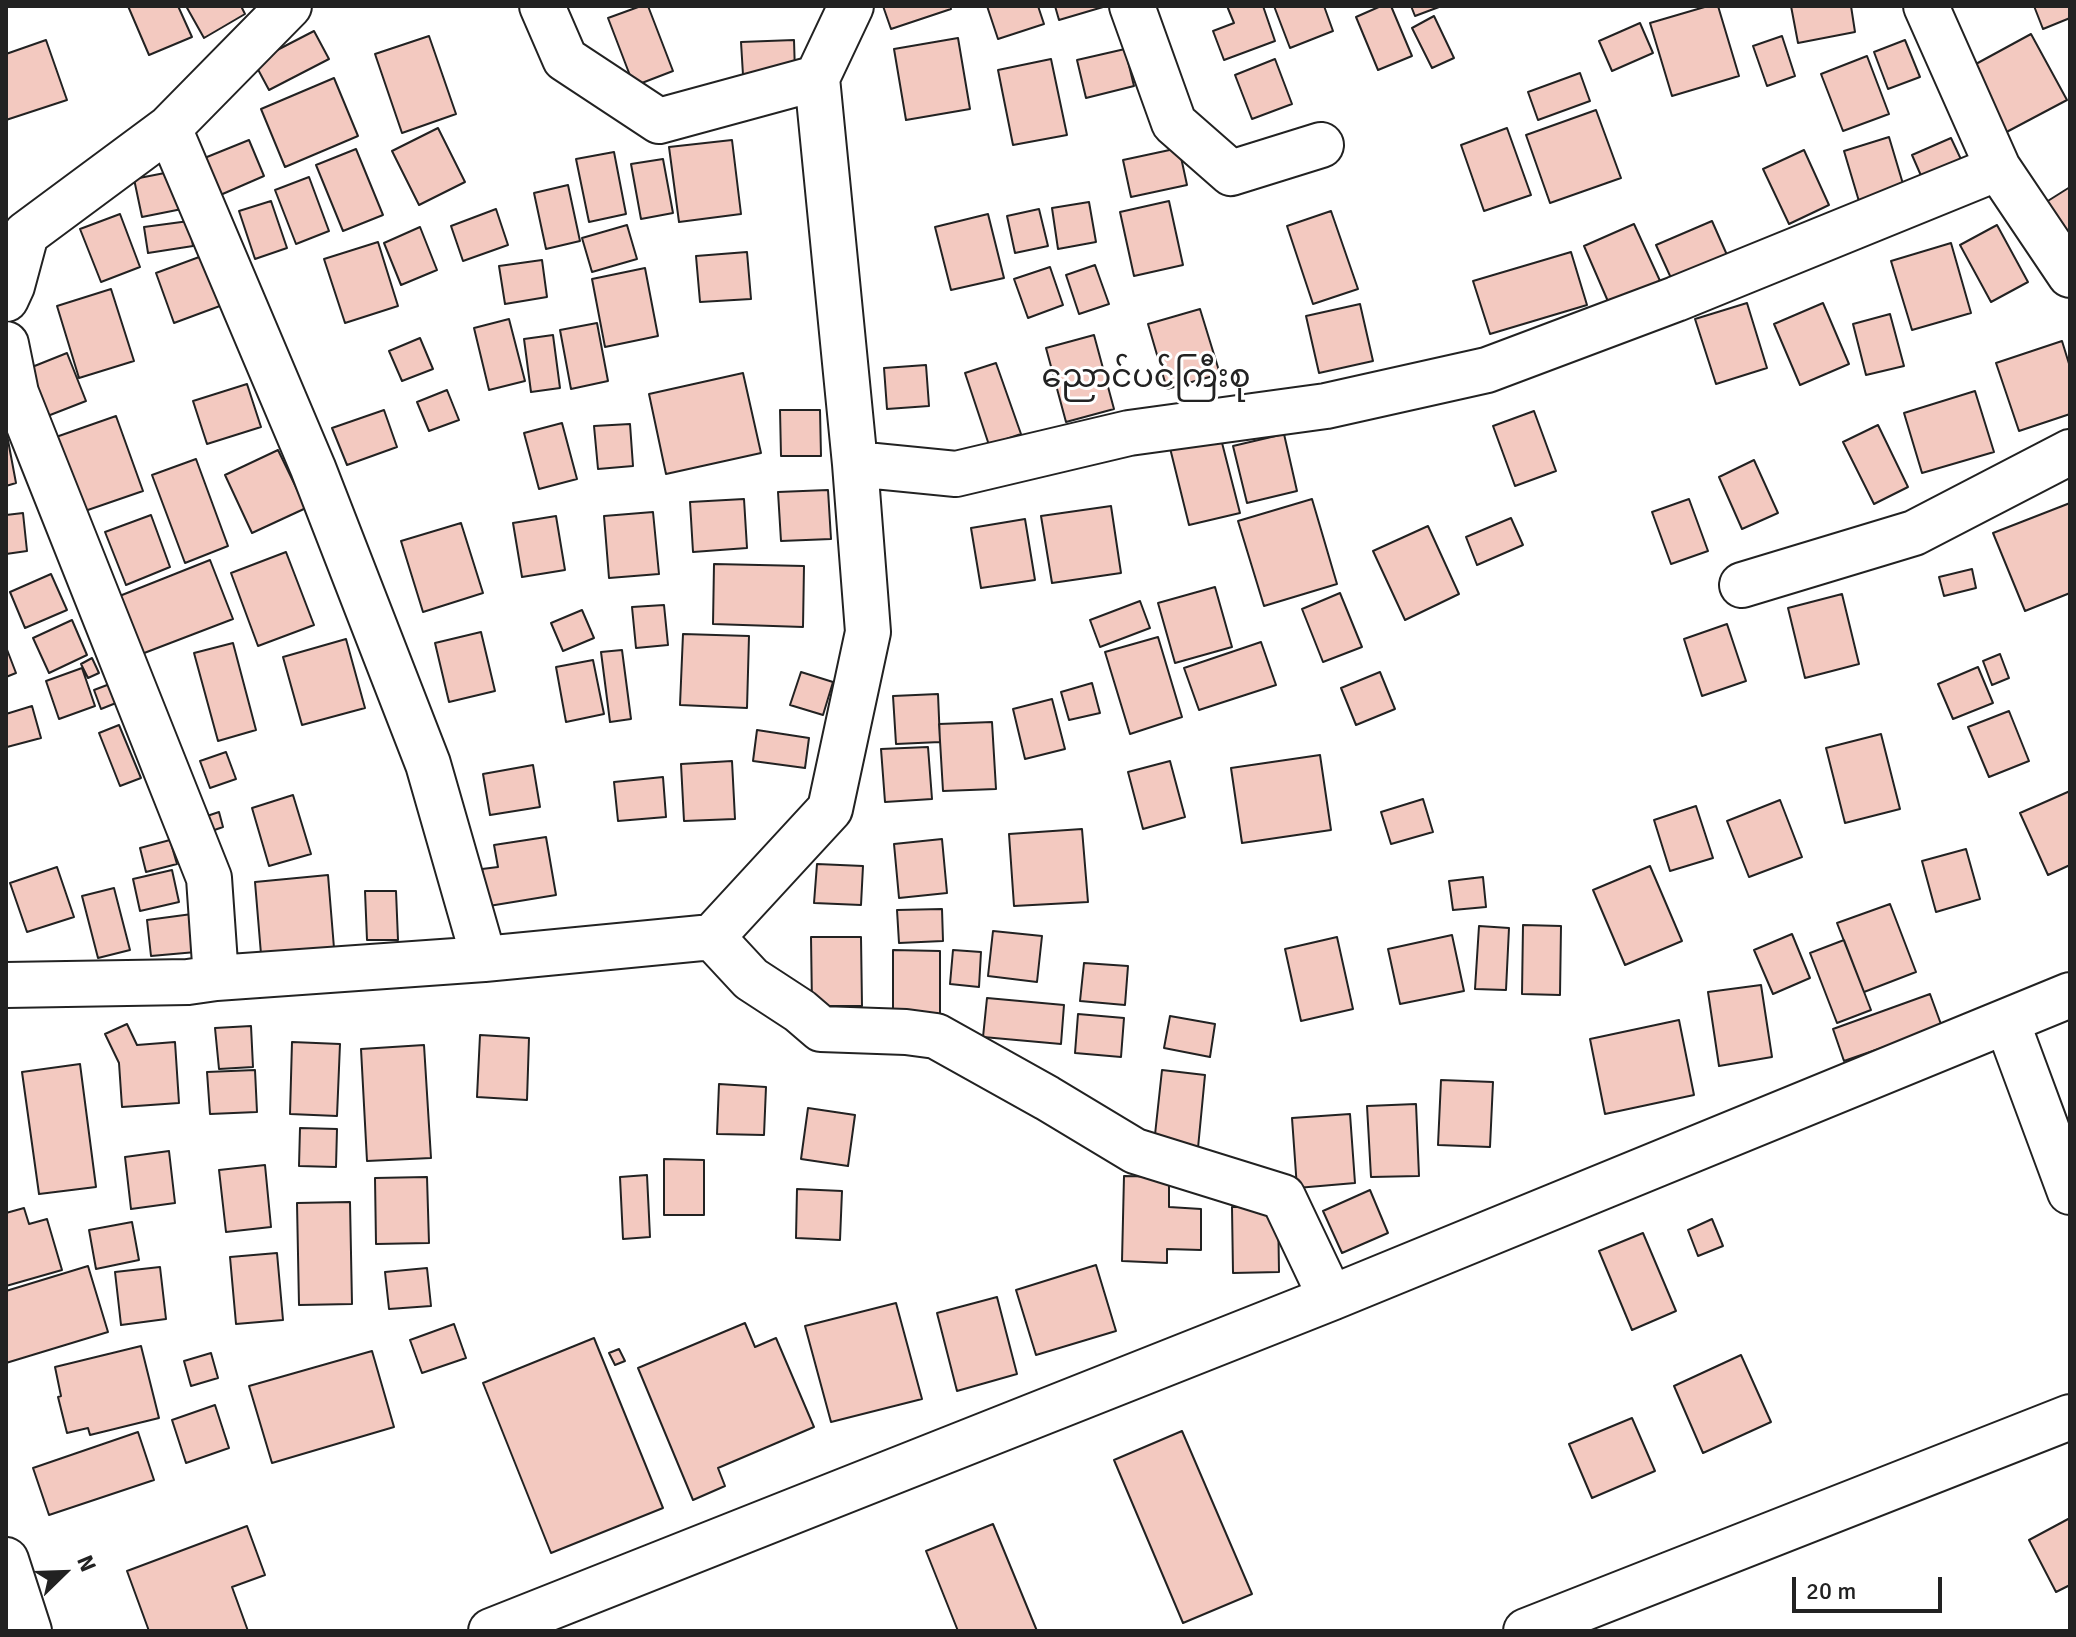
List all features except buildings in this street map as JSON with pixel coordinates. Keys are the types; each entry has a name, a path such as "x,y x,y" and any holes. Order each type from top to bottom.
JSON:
{"street":[{"path":"6,299 26,234 169,128 289,6"},
{"path":"542,6 565,59 659,121 817,78"},
{"path":"6,985 188,982 484,959 712,937 830,809 868,632 855,464 817,78 851,6"},
{"path":"1132,6 1174,123 1231,173 1321,145"},
{"path":"1926,6 1998,168 2070,275"},
{"path":"169,128 313,468 428,764 484,959"},
{"path":"855,464 956,474 1129,433 1326,406 1487,370 1676,299 1998,168"},
{"path":"6,344 16,393 209,878 216,978"},
{"path":"1742,585 1914,533 2070,452"},
{"path":"712,937 751,979 800,1011 821,1029 936,1036 1135,1151 1283,1197 1331,1298"},
{"path":"491,1631 1331,1298 2070,995"},
{"path":"2007,1022 2070,1192"},
{"path":"1526,1631 2070,1417"},
{"path":"6,1560 29,1631"}],"district":[{"name":"ညောင်ပင်ကြီးစု","path":"1146,379"}]}
